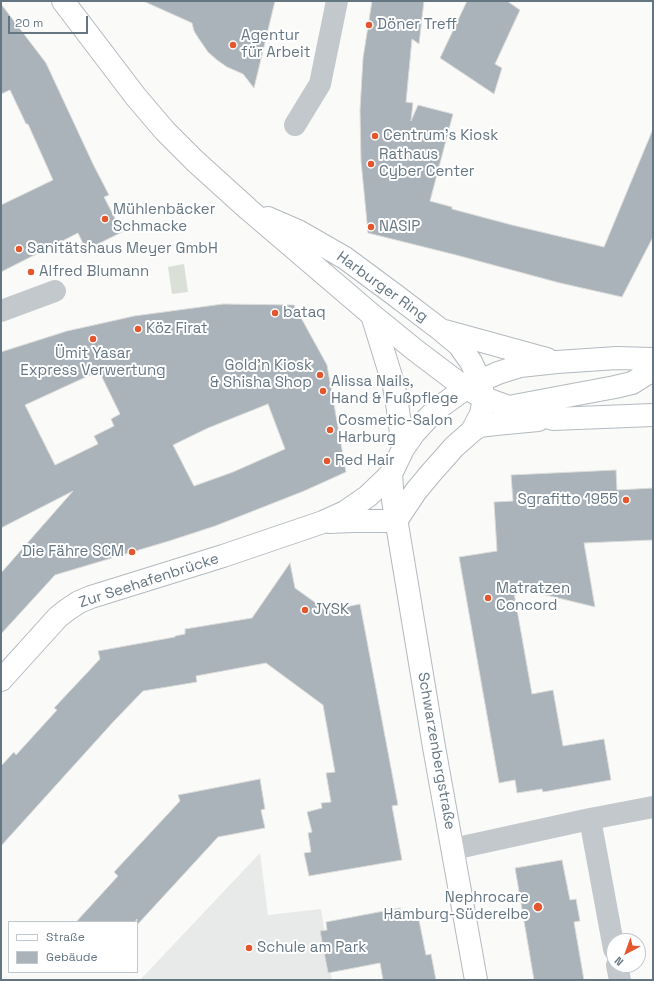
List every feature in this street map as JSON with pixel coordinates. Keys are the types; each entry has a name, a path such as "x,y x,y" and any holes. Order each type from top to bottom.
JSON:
{"main road":[{"name":"Harburger Ring","path":"63,1 136,96 165,131 195,161 248,209 415,350 477,389 509,407 553,419 653,415"},
{"name":"Harburger Ring","path":"248,209 298,230 344,258 441,330 459,345 471,362 477,389"},
{"path":"372,315 394,386 403,450"},
{"path":"441,330 557,362"},
{"path":"391,474 403,450 414,433 437,409 477,389 498,373 520,366 557,362 617,358 653,358"},
{"path":"396,521 416,491 454,447 493,416 509,407 632,383 653,370"},
{"path":"475,429 481,414 477,389"},
{"path":"475,429 496,424 553,419"},
{"name":"Schwarzenbergstraße","path":"391,474 396,521 434,747 476,980"},
{"name":"Zur Seehafenbrücke","path":"1,680 58,617 78,602 223,556 323,522 345,512 368,496 391,474"},
{"name":"Zur Seehafenbrücke","path":"323,522 396,521"}],"street":[{"path":"296,124 320,84 337,1"},
{"path":"1,310 55,291"},
{"path":"453,850 590,818 653,807"},
{"path":"590,818 611,933"}],"shaded area":[{"path":"184,264 188,292 172,294 168,267"},
{"name":"Schule am Park","path":"260,853 268,915 321,909 332,980 140,980"}],"building":[{"name":"Agentur für Arbeit","path":"143,1 275,1 254,88 243,74 227,67 208,52 194,31 192,23"},
{"path":"372,1 424,1 419,44 412,39 406,102 413,103 411,121 418,105 453,114 430,201 452,207 452,209 512,225 604,247 653,129 653,237 622,297 560,283 368,233 361,161 360,110 363,58"},
{"path":"467,1 507,1 520,10 495,64 502,68 494,94 440,58"},
{"path":"1,4 46,63 109,195 104,197 122,232 86,250 78,233 1,272 1,205 53,180 28,124 26,124 10,90 1,94"},
{"path":"223,304 294,305 327,365 346,472 304,491 215,526 55,575 1,634 1,573 73,491 1,528 1,352 67,331 134,316","holes":["99,371 120,414 111,419 114,426 94,436 98,444 55,465 25,405","268,404 285,449 233,472 194,486 173,445 208,428"]},
{"path":"616,470 617,490 653,488 653,540 584,543 595,607 513,587 532,694 553,690 563,746 604,739 611,780 543,792 542,789 517,793 515,780 499,783 459,557 497,551 494,502 513,501 511,475"},
{"path":"290,563 295,588 327,611 360,604 398,805 392,806 402,860 309,876 304,853 311,852 308,833 312,832 307,812 322,808 321,803 331,802 326,773 335,772 323,705 266,663 196,676 197,682 143,691 1,846 1,766 14,752 16,755 57,710 54,708 100,659 98,651 175,637 185,634 185,629 252,618"},
{"path":"260,779 265,809 261,810 265,828 218,837 138,924 137,919 136,921 77,921 118,876 114,872 180,801 178,795"},
{"path":"562,860 570,900 576,899 580,921 574,922 584,980 534,980 515,868"},
{"path":"400,908 402,919 418,915 426,955 431,954 436,980 383,980 380,963 328,973 320,931 327,930 326,922"}],"place":[{"name":"Döner Treff","path":"369,25"},
{"name":"Agentur für Arbeit","path":"233,45"},
{"name":"Centrum's Kiosk","path":"375,136"},
{"name":"Rathaus Cyber Center","path":"371,164"},
{"name":"Mühlenbäcker Schmacke","path":"105,219"},
{"name":"NASIP","path":"371,227"},
{"name":"Sanitätshaus Meyer GmbH","path":"19,249"},
{"name":"Alfred Blumann","path":"31,272"},
{"name":"bataq","path":"275,313"},
{"name":"Köz Firat","path":"138,329"},
{"name":"Ümit Yasar Express Verwertung","path":"93,339"},
{"name":"Gold'n Kiosk & Shisha Shop","path":"320,375"},
{"name":"Alissa Nails, Hand & Fußpflege","path":"323,391"},
{"name":"Cosmetic-Salon Harburg","path":"330,430"},
{"name":"Red Hair","path":"327,461"},
{"name":"Sgrafitto 1955","path":"626,500"},
{"name":"Die Fähre SCM","path":"132,552"},
{"name":"Matratzen Concord","path":"488,598"},
{"name":"JYSK","path":"305,610"},
{"name":"Nephrocare Hamburg-Süderelbe","path":"538,907"},
{"name":"Schule am Park","path":"249,948"}]}
